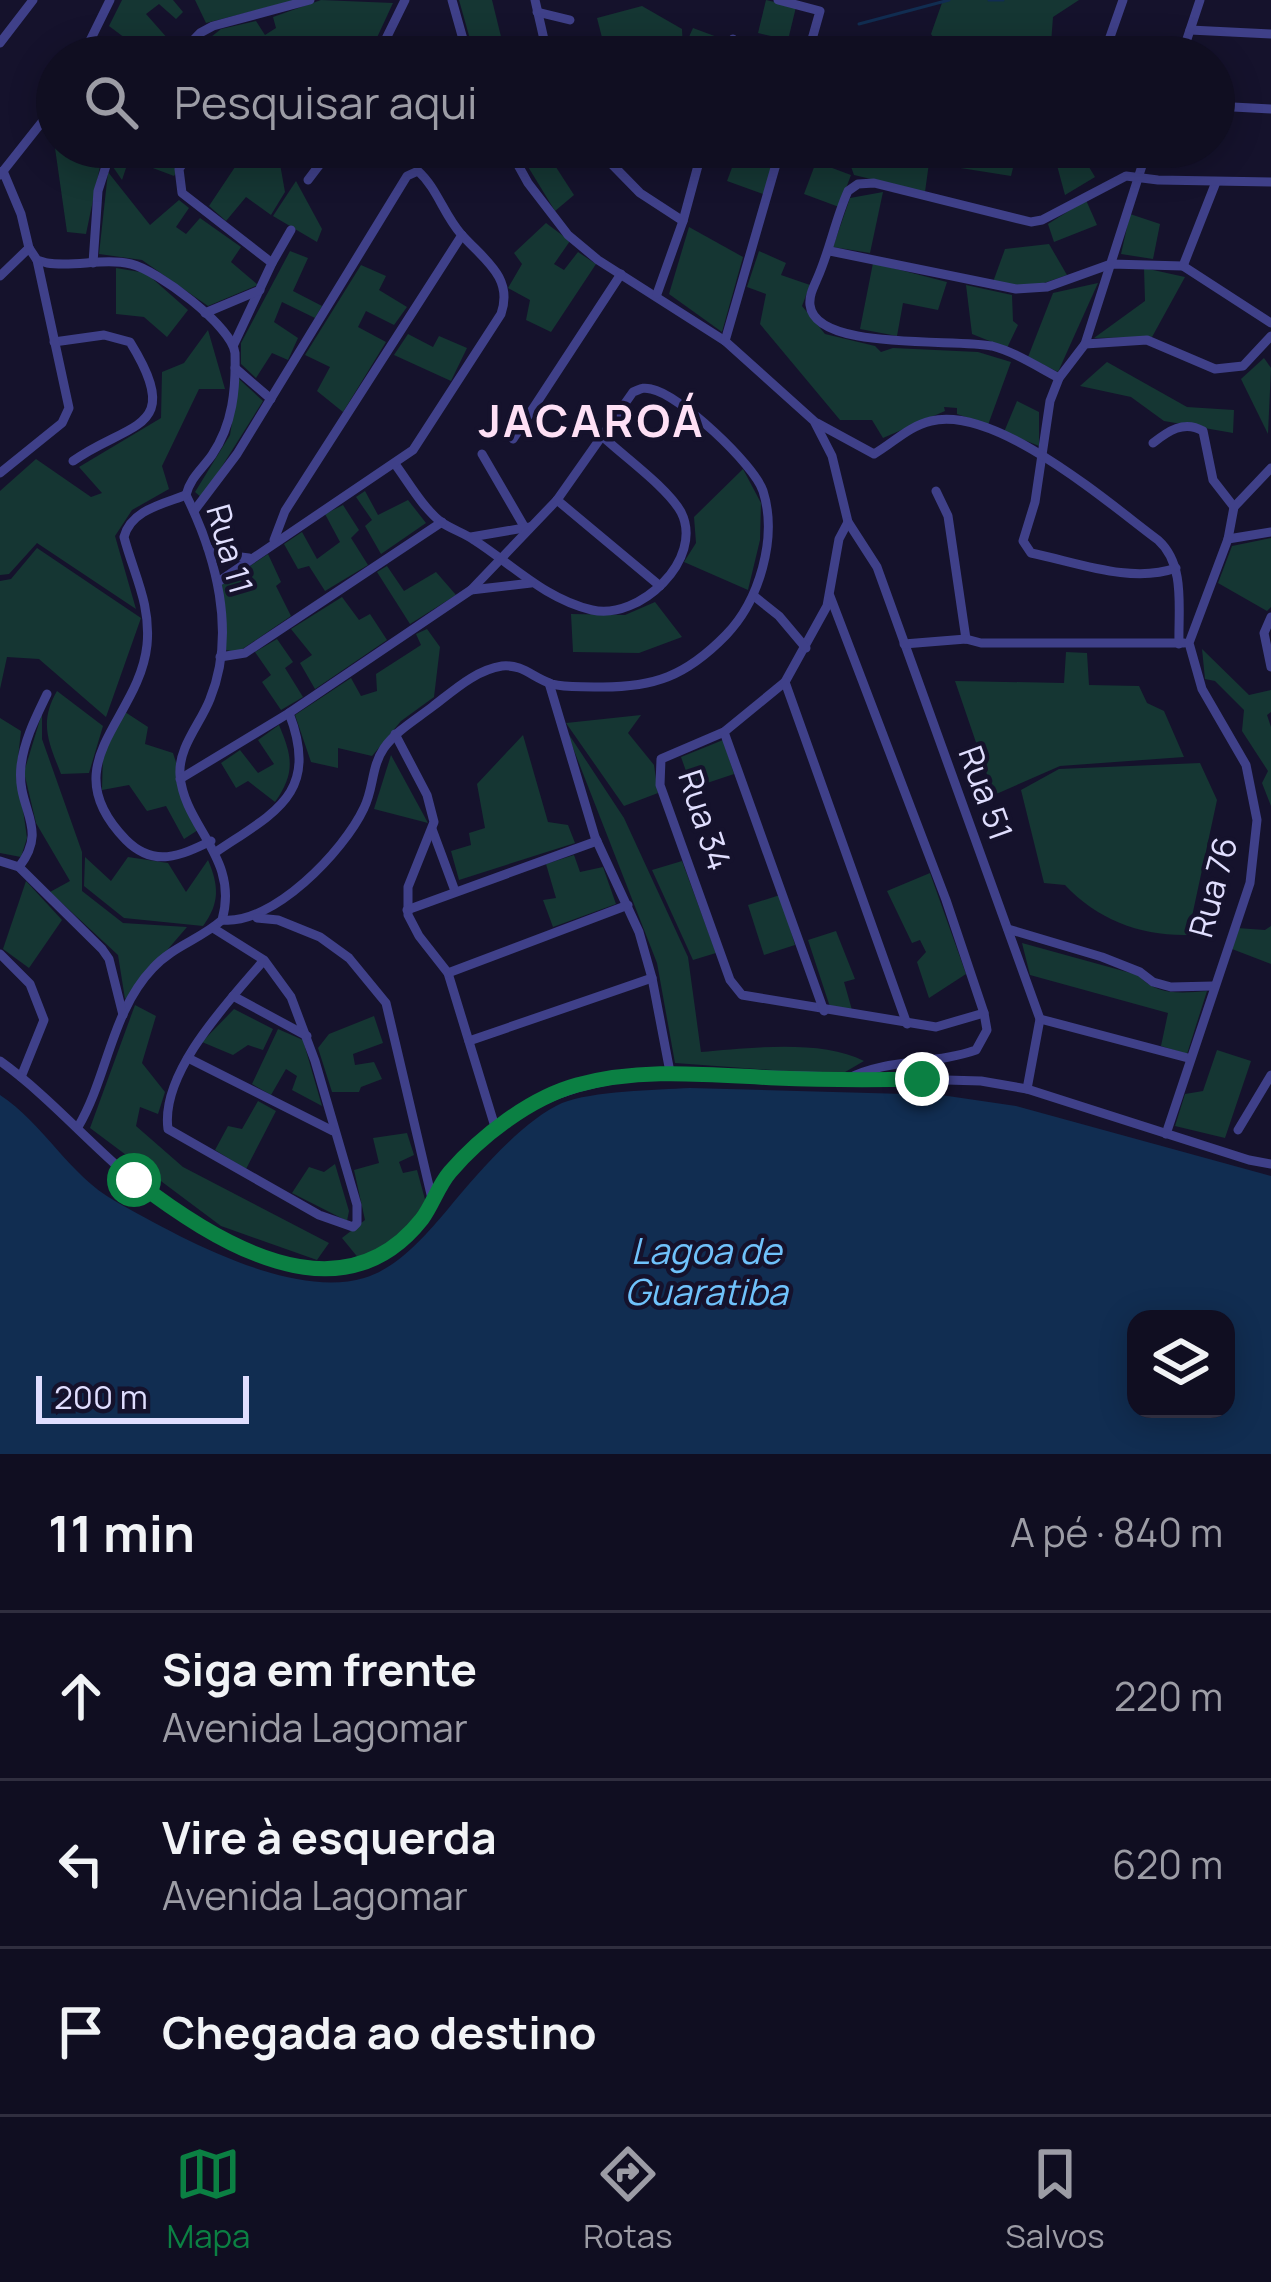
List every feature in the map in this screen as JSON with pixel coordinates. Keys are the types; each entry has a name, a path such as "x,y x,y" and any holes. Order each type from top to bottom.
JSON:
{"street":[{"path":"0,43 33,0"},
{"path":"92,36 110,0"},
{"path":"198,36 213,26 310,0"},
{"path":"387,36 405,0"},
{"path":"452,0 462,36"},
{"path":"778,0 822,6 813,36"},
{"path":"1110,36 1123,0"},
{"path":"1188,36 1200,0"},
{"path":"536,6 570,20"},
{"path":"536,6 543,36"},
{"path":"1190,30 1271,34"},
{"path":"1235,107 1271,109"},
{"path":"0,473 67,417 68,398 37,260 2,173 36,130"},
{"path":"93,263 98,191 105,168"},
{"path":"180,168 182,193 272,263"},
{"path":"308,180 317,168"},
{"path":"520,168 568,235 724,341 814,421 874,454 920,425 957,419 980,424 1043,455 1158,540 1176,568 1162,573 1124,573 1026,550 1023,535 1035,502 1043,455 1046,419 1059,378 1084,344 1141,168"},
{"path":"616,168 640,193 683,221"},
{"path":"657,294 698,168"},
{"path":"724,341 775,168"},
{"path":"194,512 208,499 412,171 418,171 462,235 490,262 504,289 504,307 412,451 218,582"},
{"path":"1059,378 989,346 871,338 815,319 810,294 830,251 848,191 864,182 1031,222 1116,179 1271,182"},
{"path":"1183,266 1216,182"},
{"path":"37,260 72,266 138,266 205,313 234,344 291,230"},
{"path":"274,540 296,492 462,235"},
{"path":"0,276 29,248"},
{"path":"830,251 1016,289 1047,286 1111,264 1183,266 1271,323"},
{"path":"513,439 621,274"},
{"path":"205,313 260,290"},
{"path":"54,342 104,335 130,342 151,385 152,406 143,424 73,461"},
{"path":"1084,344 1147,340 1215,369 1252,361 1271,336"},
{"name":"Rua 11","path":"180,779 179,764 209,702 220,657 218,582 186,494 227,427 234,344"},
{"path":"235,368 271,399"},
{"path":"218,924 225,891 213,846 187,803 180,779 289,713 471,590 557,500 627,398 646,388 668,396 757,478 768,515 754,596 729,632 704,656 648,686 549,683 508,665 489,669 395,734 376,763 370,795 341,849 254,918"},
{"path":"814,421 837,473 848,522"},
{"path":"1153,443 1178,428 1203,431 1213,480 1234,507"},
{"path":"395,464 442,522 471,537 532,583 595,611 631,608 660,586 680,555 685,527 681,513 601,435"},
{"path":"482,454 529,527"},
{"path":"904,644 966,639 981,644 1184,644 1228,539 1234,507 1271,468"},
{"path":"936,490 948,516 966,639"},
{"path":"186,494 127,525 124,537 149,613 146,652 143,673 100,747 102,808 137,851 167,858 213,846 276,811 291,796 300,769 289,713"},
{"path":"557,500 660,586"},
{"path":"220,657 245,653 442,522"},
{"name":"Rua 34","path":"824,1011 742,995 730,980 658,773 662,759 724,732 785,682 830,596 839,539 848,522"},
{"name":"Rua 51","path":"848,522 877,567 1040,1019 1027,1090"},
{"path":"471,537 529,527"},
{"path":"1228,539 1271,532"},
{"path":"208,548 249,558"},
{"name":"Rua 76","path":"1166,1134 1250,883 1257,806 1246,765 1194,672 1184,644 1176,568"},
{"path":"471,590 532,583"},
{"path":"754,596 806,648"},
{"path":"830,596 946,900 987,1030 976,1050 958,1057 862,1070 844,1080"},
{"path":"1271,617 1264,633 1271,668"},
{"path":"785,682 908,1024"},
{"path":"549,683 597,841 628,905 652,978 670,1072"},
{"path":"20,866 32,850 34,836 22,798 21,764 29,731 47,694"},
{"path":"724,732 824,1011 947,1026 984,1012"},
{"path":"395,734 433,810 432,829 408,887 407,910 418,936 448,973 496,1130"},
{"path":"432,829 455,891"},
{"path":"407,910 597,841"},
{"path":"0,861 20,866 102,950 109,959 123,1015"},
{"path":"448,973 628,905"},
{"path":"78,1127 123,1015 152,969 218,924 278,920 320,937 350,958 386,1003 433,1203"},
{"path":"218,924 263,960 291,997 357,1205 357,1223 352,1227 319,1215 168,1129 171,1099 188,1058 211,1019 263,960"},
{"path":"1008,929 1102,957 1153,982 1172,987 1213,986"},
{"path":"0,954 30,984 44,1020 21,1076"},
{"path":"469,1041 652,978"},
{"path":"233,996 307,1036"},
{"path":"1040,1019 1188,1058"},
{"path":"188,1058 333,1131"},
{"path":"0,1061 175,1211 227,1241 318,1270 364,1264 401,1242 433,1203 450,1172 496,1130 577,1085 670,1072 844,1080 950,1079 1027,1090 1271,1164"},
{"path":"1238,1130 1271,1075"}],"green space":[{"path":"122,0 173,0 183,12 176,19 159,4 146,14 165,36 122,36 109,26"},
{"path":"195,0 296,0 206,23"},
{"path":"321,0 393,3 378,36 212,36 221,29 256,21 265,35 276,28 273,17"},
{"path":"459,0 492,0 501,36 469,36"},
{"path":"766,0 796,7 789,36 758,33"},
{"path":"943,0 1079,0 1053,17 1052,36 931,34"},
{"path":"642,6 682,29 682,36 602,36 597,18"},
{"path":"693,28 715,36 689,36"},
{"path":"58,168 100,168 86,234 67,232"},
{"path":"153,168 179,168 174,176"},
{"path":"234,168 281,168 285,192 271,215 246,197 226,221 209,206"},
{"path":"529,168 557,168 574,195 555,211"},
{"path":"732,168 772,168 763,194 727,181"},
{"path":"814,168 851,175 839,207 804,194"},
{"path":"852,168 928,168 925,192 854,175"},
{"path":"961,168 1013,168 1011,176"},
{"path":"1058,168 1090,168 1095,177 1065,195"},
{"path":"108,172 150,225 179,200 189,208 176,227 186,234 200,218 241,247 231,262 258,285 208,306 142,260 99,254"},
{"path":"296,181 322,229 317,242 273,216"},
{"path":"883,192 870,253 833,247 850,198"},
{"path":"1086,200 1097,225 1054,242 1048,224"},
{"path":"1130,214 1160,224 1153,259 1121,254"},
{"path":"546,223 570,241 554,264 564,270 578,252 596,264 551,332 526,320 530,300 508,288 522,264 514,253"},
{"path":"689,227 743,257 722,332 669,294"},
{"path":"1049,244 1067,275 1030,288 993,282 1005,249"},
{"path":"290,251 308,258 293,291 322,306 315,318 282,302 274,322 298,338 288,360 272,353 256,378 241,364 241,343"},
{"path":"759,251 786,263 781,275 810,285 802,306 825,334 875,346 881,352 893,348 978,352 1011,362 988,425 957,414 957,408 944,407 945,411 883,438 872,420 840,420 760,324 766,294 747,287"},
{"path":"873,263 947,282 938,310 903,303 897,336 860,329"},
{"path":"361,265 386,276 379,290 407,307 394,325 366,311 358,327 386,342 343,412 317,391 330,367 305,355"},
{"path":"116,268 146,273 188,310 167,337 144,317 116,314"},
{"path":"1144,268 1185,277 1152,337 1094,338 1145,301"},
{"path":"1098,283 1058,372 1028,357 1053,293"},
{"path":"966,285 1012,295 1013,321 1018,325 1007,348 972,334"},
{"path":"208,330 225,389 199,389 162,466 169,489 132,510 115,536 136,609 37,543 9,574 0,575 0,491 36,459 91,497 102,493 79,467 161,418 162,372 184,363"},
{"path":"408,334 433,347 439,336 467,348 451,381 394,355"},
{"path":"1264,358 1271,368 1268,434 1241,379"},
{"path":"1107,362 1187,407 1234,410 1233,433 1164,421 1131,397 1080,386"},
{"path":"239,379 263,401 202,498 195,492 230,435"},
{"path":"1017,401 1039,412 1039,446 1004,432"},
{"path":"743,469 761,503 760,540 748,590 684,562 696,543 694,517"},
{"path":"365,491 378,515 408,500 426,523 381,554 365,526 372,520 356,497"},
{"path":"343,505 359,530 351,538 368,565 325,591 309,566 298,569 284,544 302,532 317,559 340,542 325,514"},
{"path":"1271,538 1271,607 1267,611 1218,583 1232,546"},
{"path":"37,548 141,618 106,717 39,659 7,657 0,689 0,581 11,579"},
{"path":"268,554 281,582 276,586 291,616 238,652 225,650 221,585"},
{"path":"387,566 404,591 436,572 456,595 410,624 377,572"},
{"path":"342,597 359,620 370,614 387,640 315,689 300,663 312,655 291,629"},
{"path":"655,602 682,637 639,653 573,652 571,614 625,615"},
{"path":"427,629 440,647 434,697 401,721 372,756 338,748 338,768 311,762 295,715 351,678 361,696 377,691 376,674 421,645 416,634"},
{"path":"277,639 293,662 285,668 303,697 281,710 262,682 271,675 255,652"},
{"path":"1202,649 1249,695 1271,690 1267,715 1271,806 1262,783 1268,771 1242,731 1244,710 1215,681 1205,679"},
{"path":"1066,652 1087,653 1089,685 1139,686 1147,703 1164,711 1184,757 1060,766 994,795 955,681 1064,683"},
{"path":"57,691 103,726 89,773 61,774 56,762 47,722"},
{"path":"125,712 148,727 145,744 173,753 198,830 184,839 166,806 147,811 129,785 102,790 103,751"},
{"path":"42,713 42,739 82,852 82,891 123,923 187,927 125,999 118,955 50,892 70,881 36,823 24,772"},
{"path":"641,715 628,733 654,765 658,793 624,806 566,723"},
{"path":"0,718 21,731 17,767 27,838 21,857 0,853"},
{"path":"279,725 290,764 275,802 248,781 236,788 221,763 240,750 258,773 274,764 258,740"},
{"path":"566,730 624,818 688,957 701,1052 806,1047 864,1061 840,1075 675,1063 657,963"},
{"path":"523,735 548,822 568,825 575,843 459,880 451,851 471,845 469,833 485,828 477,784"},
{"path":"723,740 734,774 692,788 681,757"},
{"path":"391,755 428,823 374,809"},
{"path":"1200,763 1217,800 1188,935 1121,924 1065,885 1044,883 1021,790 1059,769"},
{"path":"574,855 580,872 603,867 616,904 553,927 543,900 556,898 546,864"},
{"path":"85,857 111,881 128,857 168,863 186,892 208,860 216,886 212,910 203,926 124,918 84,886"},
{"path":"682,861 716,953 693,960 652,870"},
{"path":"930,873 966,974 929,998 917,962 926,952 920,940 912,943 887,891"},
{"path":"26,881 62,920 29,968 3,949"},
{"path":"780,895 795,945 764,955 748,905"},
{"path":"1271,926 1271,964 1232,949 1237,928 1265,930"},
{"path":"836,931 855,979 844,982 852,1010 830,1007 808,940"},
{"path":"1022,943 1138,975 1161,990 1207,991 1187,1054 1161,1046 1168,1013 1030,975"},
{"path":"135,1005 156,1016 142,1063 165,1092 158,1114 140,1107 136,1126 183,1167 329,1243 317,1260 221,1226 90,1128"},
{"path":"234,1009 273,1029 263,1050 248,1045 233,1055 202,1042"},
{"path":"374,1016 383,1043 353,1054 355,1065 374,1062 382,1079 359,1092 332,1092 318,1048 329,1034"},
{"path":"278,1029 303,1040 322,1106 292,1090 297,1076 286,1069 271,1095 252,1084"},
{"path":"1217,1050 1251,1061 1225,1138 1175,1126 1185,1094 1203,1091"},
{"path":"258,1101 276,1111 246,1169 215,1150 228,1126 242,1129"},
{"path":"407,1133 414,1155 399,1162 403,1173 417,1170 426,1203 403,1234 360,1260 342,1238 365,1220 354,1170 379,1163 373,1138"},
{"path":"335,1164 349,1211 347,1221 292,1193 309,1167 324,1172"}],"water":[{"name":"Lagoa de Guaratiba","path":"690,1088 941,1095 1016,1106 1271,1176 1271,1454 0,1454 0,1095 115,1201 235,1261 269,1273 335,1282 364,1278 400,1259 500,1150 547,1111 590,1096"}],"waterway":[{"path":"859,24 949,0"},
{"path":"989,0 1003,0"}],"district":[{"name":"JACAROÁ","path":"592,421"}],"route":[{"path":"134,1180 227,1241 290,1264 340,1270 382,1256 401,1242 433,1203 450,1172 474,1148 544,1099 577,1085 670,1072 922,1079"}]}
